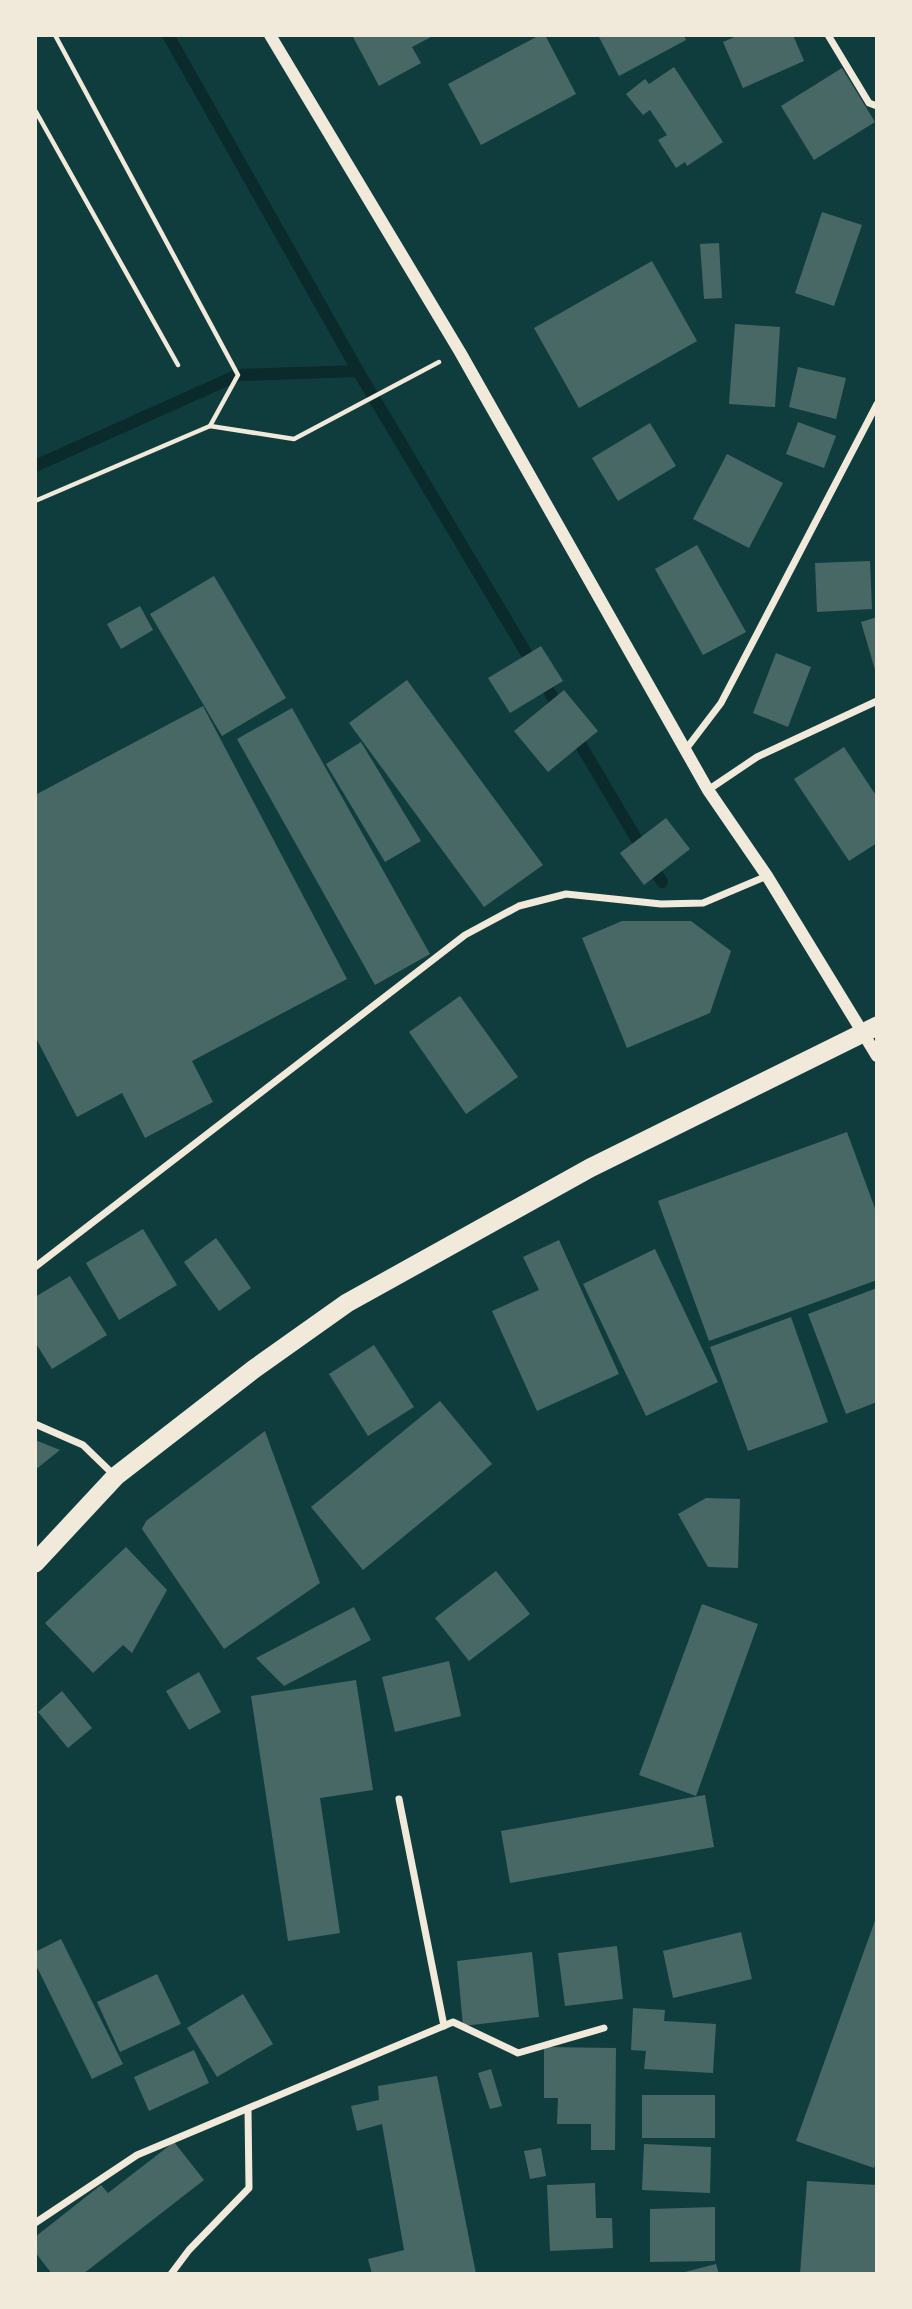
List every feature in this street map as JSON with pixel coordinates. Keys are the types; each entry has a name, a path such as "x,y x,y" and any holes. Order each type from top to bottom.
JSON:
{"highway":[{"path":"35,1563 116,1476 254,1369 347,1303 590,1168 750,1092 870,1029"}],"street":[{"path":"270,35 460,352 708,790 870,1029 877,1056"},
{"path":"828,35 869,103 877,106"},
{"path":"686,749 721,703 877,404"},
{"path":"708,790 757,757 877,701"},
{"path":"35,1267 465,935 519,906 566,894 660,904 703,903 767,876"},
{"path":"35,1424 83,1445 116,1476"},
{"path":"399,1799 444,2026"},
{"path":"35,2223 137,2155 453,2022 518,2053 604,2028"},
{"path":"171,2274 188,2250 249,2188 248,2109"}],"path":[{"path":"55,35 237,375 210,426"},
{"path":"35,110 178,365"},
{"path":"35,501 210,426 294,439 460,352"}],"building":[{"path":"352,35 435,35 412,47 421,63 379,86"},
{"path":"540,35 545,35 576,94 481,145 448,84"},
{"path":"598,35 684,35 686,40 619,76"},
{"path":"739,35 793,35 804,61 743,88 723,42"},
{"path":"674,67 723,142 687,166 685,162 676,168 658,140 667,135 650,110 643,115 626,94 645,79 649,84"},
{"path":"842,68 875,122 814,160 781,106"},
{"path":"822,212 862,225 834,306 795,293"},
{"path":"719,243 722,298 704,299 700,244"},
{"path":"652,261 697,341 579,408 534,328"},
{"path":"735,324 780,327 775,407 729,404"},
{"path":"798,367 846,378 836,419 789,407"},
{"path":"798,422 836,436 824,468 786,454"},
{"path":"650,423 676,466 618,501 592,458"},
{"path":"727,454 783,483 749,548 693,519"},
{"path":"697,545 746,632 703,655 655,569"},
{"path":"870,561 872,609 817,612 815,563"},
{"path":"214,576 286,698 222,736 150,614"},
{"path":"140,606 153,630 121,649 107,624"},
{"path":"877,617 877,673 876,673 861,622"},
{"path":"541,646 563,681 510,713 488,678"},
{"path":"776,653 811,667 788,727 753,713"},
{"path":"407,680 543,865 484,907 349,723"},
{"path":"564,690 598,731 548,772 514,731"},
{"path":"203,706 347,979 192,1061 213,1102 145,1138 122,1093 77,1117 35,1036 35,795"},
{"path":"292,708 430,954 375,985 237,739"},
{"path":"361,742 421,841 385,862 326,764"},
{"path":"844,747 877,797 877,843 849,861 794,779"},
{"path":"666,818 690,849 644,885 620,853"},
{"path":"622,921 691,921 731,951 710,1013 627,1048 582,938"},
{"path":"460,996 518,1077 466,1114 409,1032"},
{"path":"847,1132 877,1214 877,1280 709,1341 658,1201"},
{"path":"143,1229 177,1285 119,1320 86,1263"},
{"path":"216,1238 251,1288 219,1311 184,1262"},
{"path":"559,1240 619,1374 537,1411 492,1311 539,1290 523,1257"},
{"path":"655,1249 718,1382 646,1416 583,1284"},
{"path":"70,1276 107,1335 52,1369 35,1342 35,1297"},
{"path":"877,1288 877,1402 846,1414 808,1314"},
{"path":"791,1317 828,1422 748,1451 710,1347"},
{"path":"374,1345 414,1407 368,1436 329,1374"},
{"path":"440,1401 492,1464 363,1570 311,1507"},
{"path":"265,1431 320,1583 224,1649 142,1529 146,1521"},
{"path":"35,1440 60,1450 35,1470"},
{"path":"706,1498 740,1499 738,1568 708,1567 678,1514"},
{"path":"126,1547 167,1590 132,1653 123,1645 93,1673 45,1623"},
{"path":"496,1571 530,1614 469,1661 435,1618"},
{"path":"702,1604 758,1624 696,1796 639,1775"},
{"path":"354,1607 371,1640 284,1686 256,1658"},
{"path":"449,1661 461,1716 395,1732 382,1677"},
{"path":"199,1672 221,1712 189,1730 166,1691"},
{"path":"356,1680 373,1790 320,1798 340,1933 288,1941 251,1696"},
{"path":"62,1691 92,1728 68,1748 38,1712"},
{"path":"705,1795 714,1847 510,1883 501,1831"},
{"path":"877,1915 877,2160 874,2168 796,2141"},
{"path":"741,1932 752,1979 673,1998 663,1951"},
{"path":"61,1939 123,2064 92,2079 35,1963 35,1952"},
{"path":"617,1946 623,1999 565,2006 558,1953"},
{"path":"532,1952 539,2017 463,2026 457,1961"},
{"path":"157,1974 181,2024 120,2052 97,2002"},
{"path":"243,1994 273,2044 217,2077 187,2028"},
{"path":"633,2008 665,2010 664,2021 716,2024 713,2073 644,2069 646,2051 631,2050"},
{"path":"544,2047 616,2048 615,2150 591,2150 591,2124 557,2124 558,2098 544,2098"},
{"path":"194,2050 209,2083 149,2111 134,2077"},
{"path":"491,2069 502,2106 490,2109 478,2073"},
{"path":"437,2076 476,2274 372,2274 368,2259 404,2250 382,2124 357,2131 351,2106 379,2100 378,2086"},
{"path":"642,2095 715,2095 715,2138 642,2138"},
{"path":"174,2142 204,2180 83,2274 52,2274 35,2252 35,2237 101,2185 108,2193"},
{"path":"644,2144 711,2147 710,2193 642,2190"},
{"path":"541,2148 546,2176 530,2179 524,2151"},
{"path":"807,2181 877,2185 875,2274 800,2274"},
{"path":"595,2183 596,2218 612,2218 613,2248 550,2251 547,2185"},
{"path":"715,2207 715,2261 650,2262 650,2209"},
{"path":"716,2264 719,2274 681,2274 681,2273"}],"waterway":[{"path":"168,35 358,371 562,713"},
{"path":"35,466 238,375 358,371"},
{"path":"573,732 662,882"}]}
